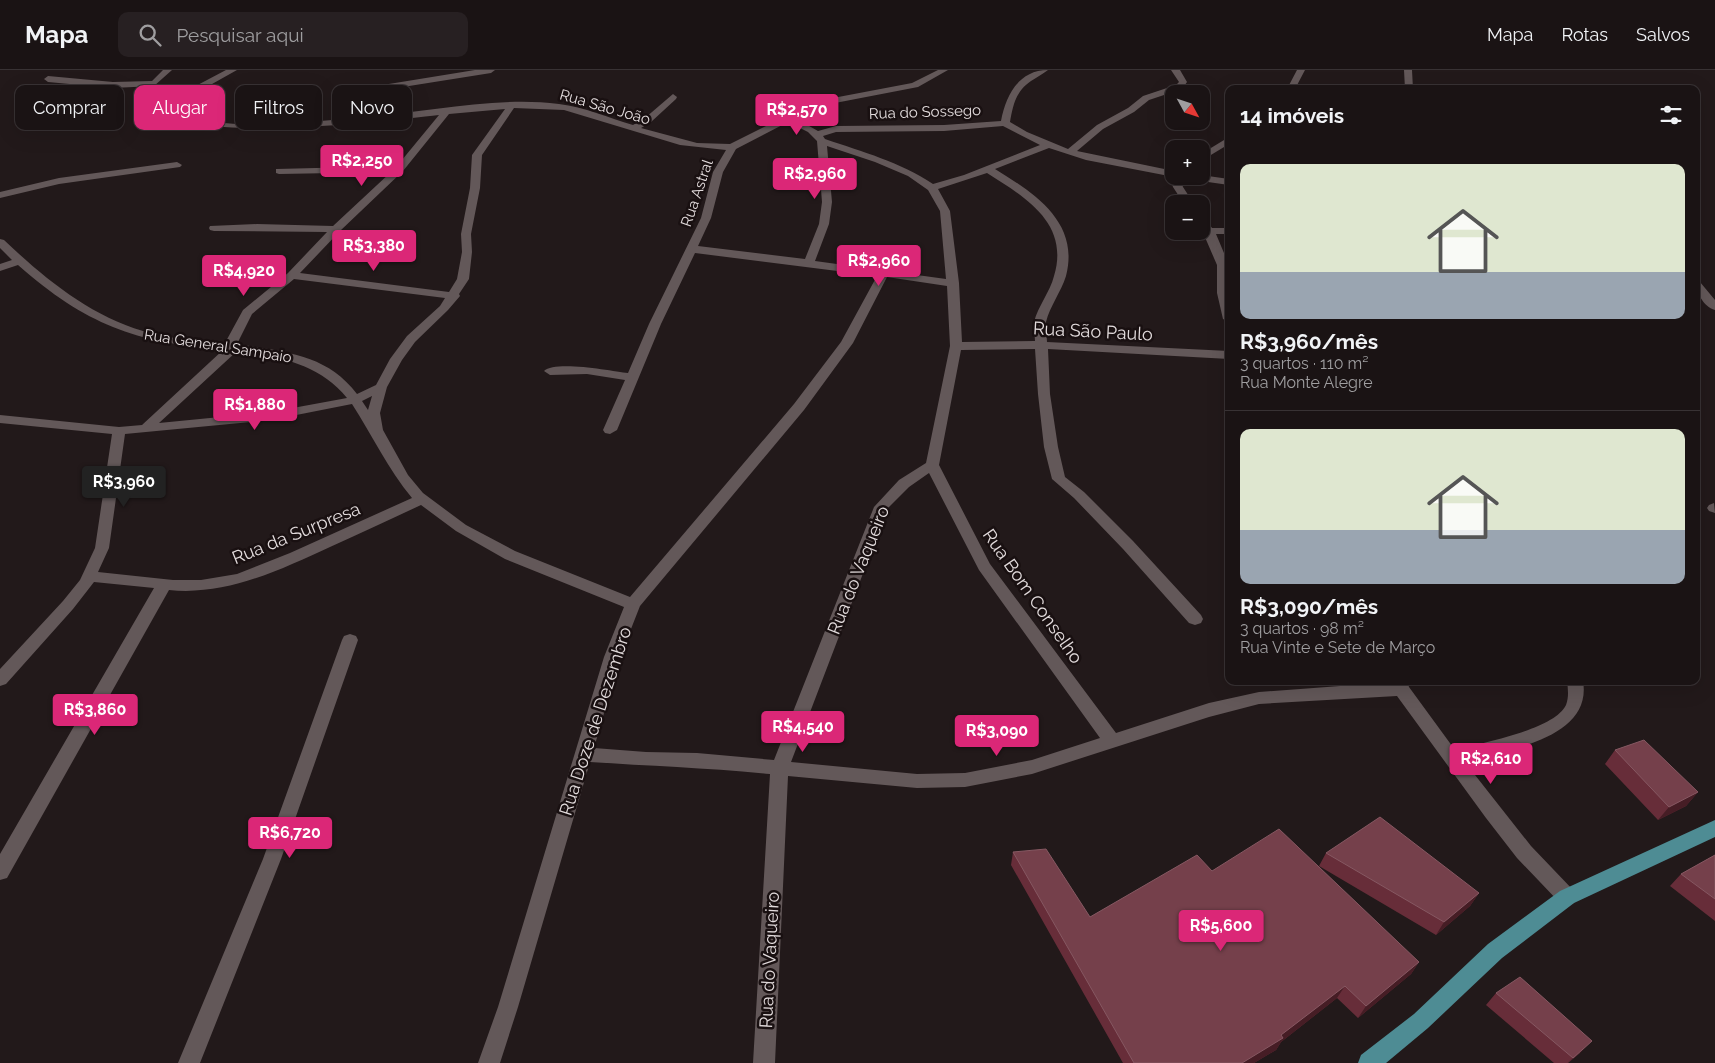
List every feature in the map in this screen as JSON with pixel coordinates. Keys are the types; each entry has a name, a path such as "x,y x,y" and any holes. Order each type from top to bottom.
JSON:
{"main road":[{"path":"1369,1063 1421,1021 1495,951 1567,897 1715,828"}],"street":[{"path":"48,79 112,86 154,83 168,70"},
{"path":"203,85 233,70"},
{"path":"398,85 491,70"},
{"path":"925,70 941,72"},
{"path":"1044,70 1027,78 1019,85 1008,105 1005,123 1018,132 1070,152 1165,172"},
{"path":"1070,152 1100,127 1131,110 1146,98 1179,87 1183,82 1176,70"},
{"path":"1292,85 1301,70"},
{"path":"1406,70 1409,85"},
{"name":"Rua Astral","path":"610,430 655,324 706,218 718,172 732,147 787,118 833,101 915,85 941,72"},
{"path":"635,128 648,120 673,97"},
{"name":"Rua São João","path":"412,115 511,106 560,106 674,141 696,145 732,147"},
{"name":"Rua General Sampaio","path":"376,430 374,413 381,387 396,358 444,308 454,296 463,279 467,252 466,234 475,188 477,155 511,106"},
{"path":"146,428 232,346 247,312 292,275 336,229 400,169 446,111"},
{"path":"787,118 820,138 911,174 932,188 945,211 953,283 956,346 938,424 932,465"},
{"name":"Rua São João","path":"225,124 264,126 332,122"},
{"name":"Rua do Sossego","path":"820,138 836,129 877,130 913,126 944,128 1005,123"},
{"path":"809,262 824,224 828,202 820,138"},
{"path":"1210,152 1225,143"},
{"path":"932,188 988,169 1048,145"},
{"path":"0,195 59,181 177,165"},
{"path":"279,171 400,169"},
{"path":"988,169 1029,195 1052,218 1061,243 1062,262 1060,276 1040,323 1044,394 1051,448 1059,479 1079,495 1128,545 1195,619"},
{"path":"1210,179 1225,181"},
{"path":"214,228 257,226 336,229"},
{"path":"1210,231 1225,230"},
{"path":"1210,233 1223,265 1225,284"},
{"name":"Rua General Sampaio","path":"0,242 19,261 89,313 118,327 162,339 278,353 297,358 333,377 343,385 376,430 402,477 422,499 461,528 510,555 634,604"},
{"path":"692,249 809,262 953,283"},
{"path":"0,268 19,261"},
{"name":"Rua Doze de Dezembro","path":"489,1063 508,1007 612,657 634,604 805,399 847,343 883,274"},
{"path":"292,275 454,296"},
{"path":"1700,289 1715,307"},
{"name":"Rua São Paulo","path":"956,346 1042,345 1225,355"},
{"path":"550,371 587,370 633,378"},
{"path":"0,419 119,431 271,416 354,400 381,387"},
{"path":"0,680 68,605 89,576 102,548 119,431"},
{"name":"Rua Bom Conselho","path":"932,465 984,566 1112,742"},
{"name":"Rua do Vaqueiro","path":"764,1063 779,769 881,507 908,478 932,465"},
{"name":"Rua da Surpresa","path":"89,576 164,585 201,585 239,579 295,557 422,499"},
{"path":"0,872 164,585"},
{"path":"190,1063 272,858 350,640"},
{"path":"583,754 646,759 697,760 779,769 917,780 965,780 1032,767 1209,710 1259,698 1400,685 1450,758 1524,852 1567,897"},
{"path":"1450,758 1541,733 1560,722 1571,712 1578,694 1576,685"}],"building":[{"path":"1644,740 1698,792 1669,807 1615,750"},
{"path":"1380,817 1479,893 1444,922 1326,853"},
{"path":"1279,829 1419,962 1366,1006 1345,986 1281,1035 1283,1038 1242,1063 1134,1063 1013,852 1046,849 1090,917 1197,855 1212,871"},
{"path":"1715,855 1715,899 1681,874"},
{"path":"1520,977 1592,1041 1573,1058 1496,993"}]}
